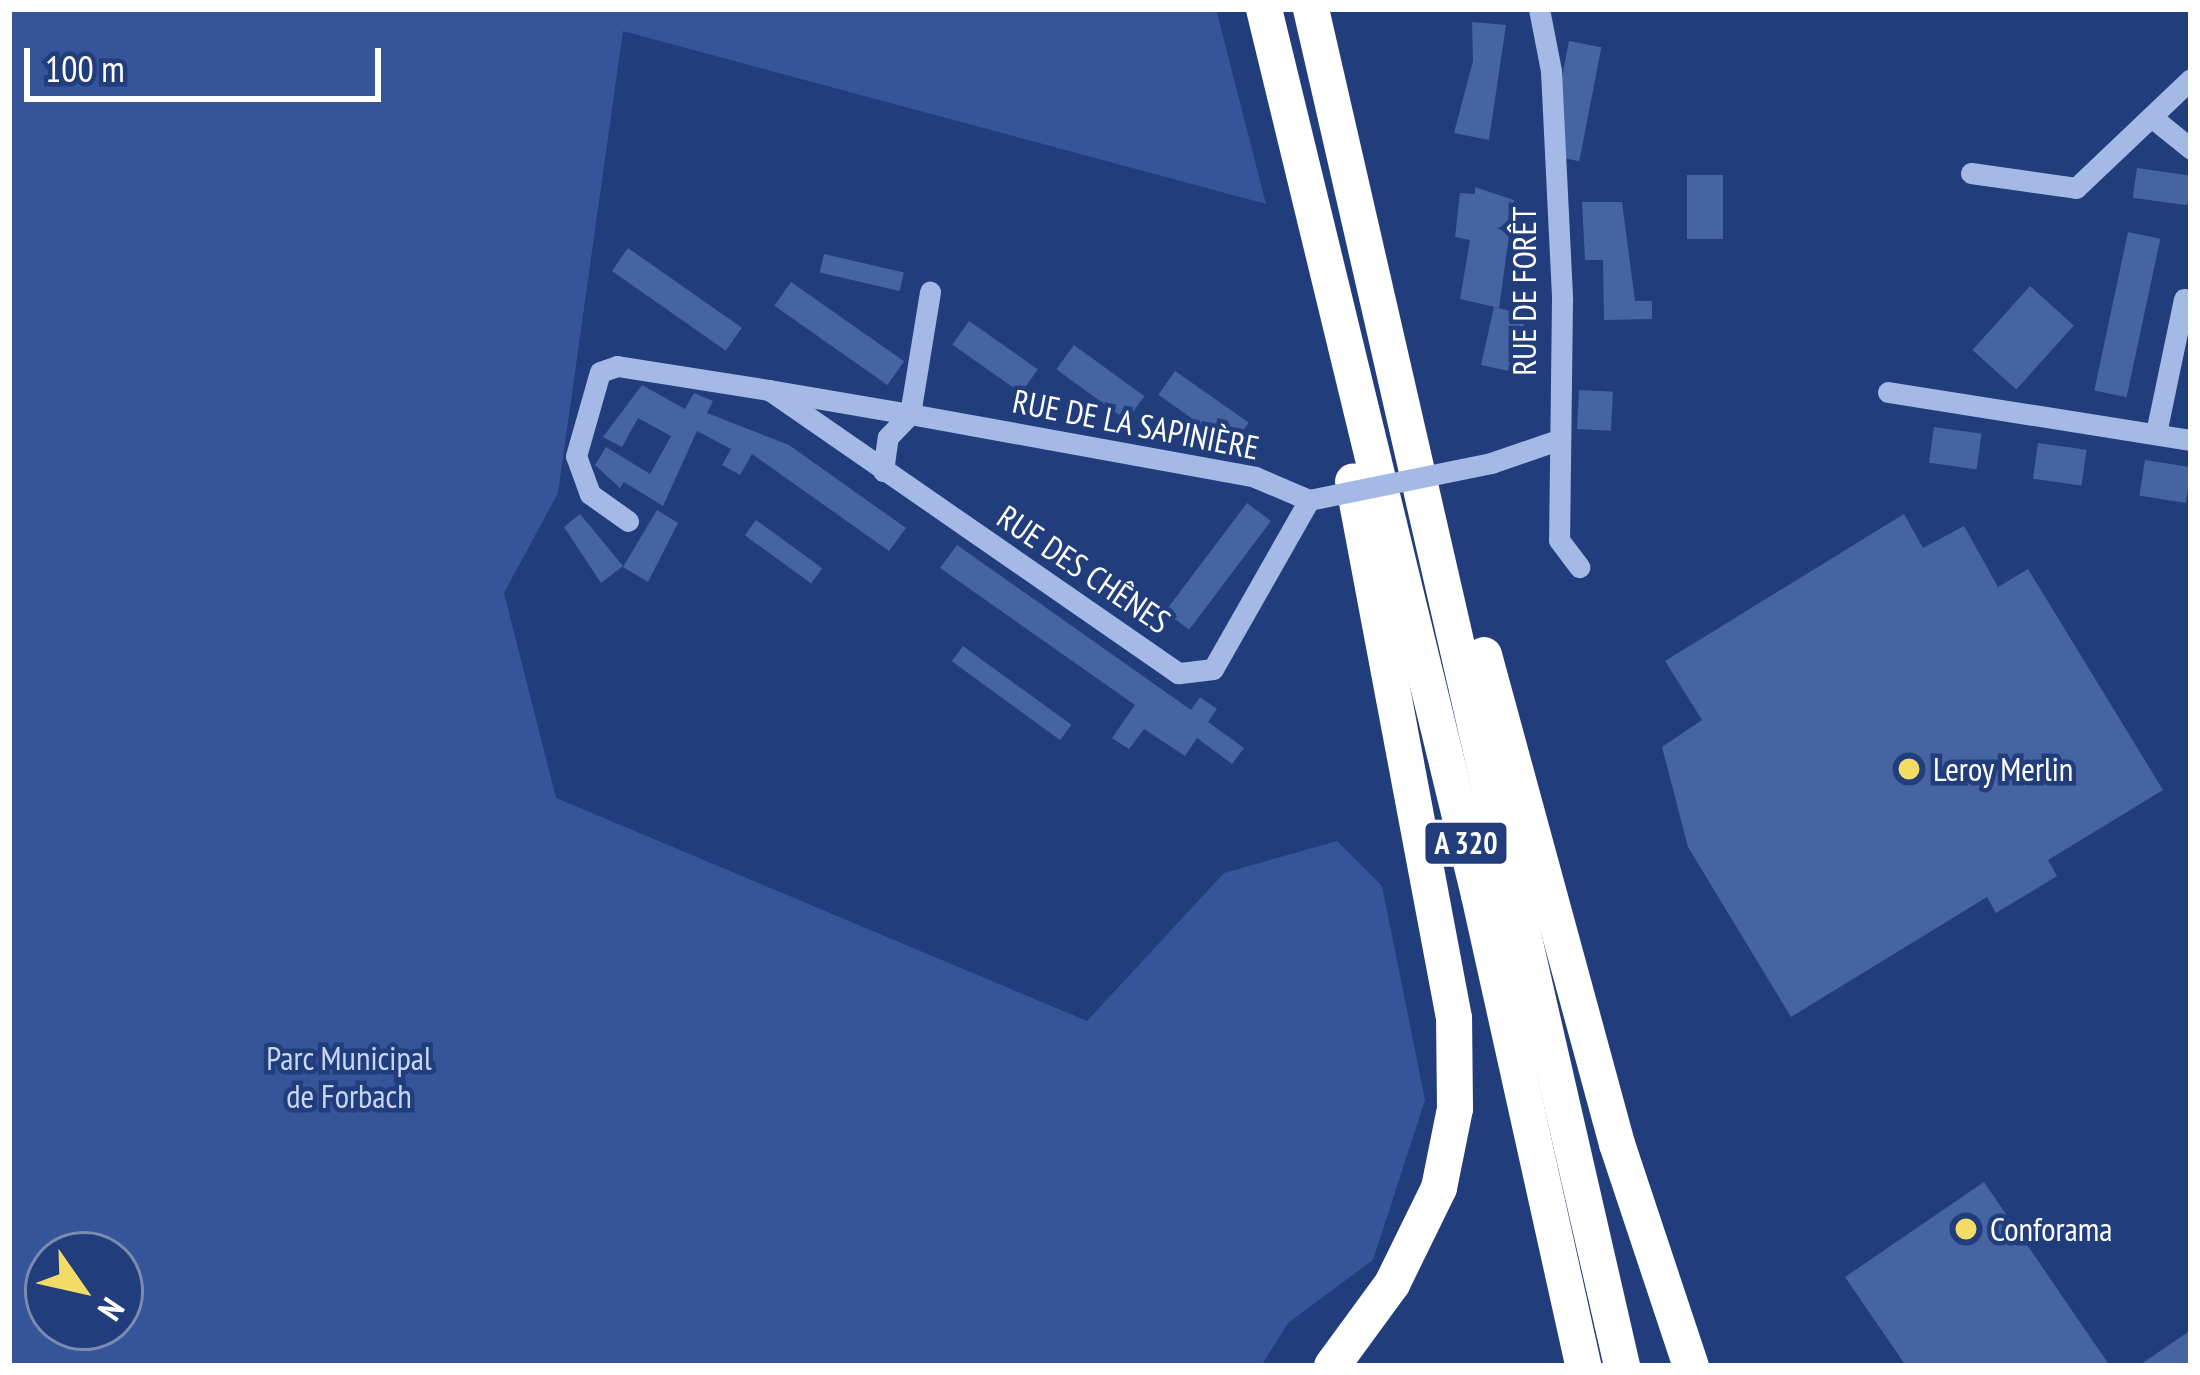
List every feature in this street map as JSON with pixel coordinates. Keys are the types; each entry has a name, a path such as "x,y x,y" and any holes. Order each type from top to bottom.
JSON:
{"highway":[{"name":"A 320","path":"1264,9 1336,322 1479,895 1583,1366"},
{"name":"A 320","path":"1311,9 1622,1366"},
{"path":"1332,1366 1392,1284 1439,1188 1455,1109 1454,1018 1349,462 1336,322"},
{"path":"1427,510 1480,641 1617,1144 1691,1366"}],"street":[{"name":"RUE DE FORÊT","path":"1538,9 1551,71 1562,300 1555,441 1558,540 1579,567"},
{"path":"1971,173 2076,188 2191,79"},
{"path":"2154,119 2191,149"},
{"path":"883,471 888,437 910,414 930,292"},
{"path":"2156,433 2184,299"},
{"name":"RUE DE LA SAPINIÈRE","path":"628,521 590,494 576,456 600,372 617,366 1255,477 1309,500"},
{"name":"RUE DES CHÊNES","path":"769,390 1178,674 1213,669 1309,500"},
{"path":"1888,392 2191,440"},
{"path":"1309,500 1491,463 1555,441"}],"green space":[{"name":"Parc Municipal de Forbach","path":"9,9 1216,9 1266,204 623,31 558,493 504,593 556,798 1087,1021 1224,873 1337,841 1382,886 1425,1100 1373,1260 1288,1323 1261,1366 9,1366"}],"building":[{"path":"1472,22 1506,25 1489,140 1454,133 1473,61"},
{"path":"1569,41 1601,47 1579,161 1547,155"},
{"path":"2137,168 2191,176 2187,205 2133,198"},
{"path":"1687,175 1723,175 1723,239 1687,239"},
{"path":"1475,187 1514,200 1499,308 1460,299 1470,240 1455,237 1460,193 1475,194"},
{"path":"1582,202 1622,202 1635,301 1652,301 1652,319 1604,320 1603,260 1585,260"},
{"path":"2128,232 2160,239 2127,397 2094,390"},
{"path":"628,248 742,328 726,351 612,271"},
{"path":"824,254 904,272 900,291 820,273"},
{"path":"791,282 904,361 887,385 774,306"},
{"path":"2030,286 2074,325 2016,389 1972,350"},
{"path":"1494,307 1527,315 1509,371 1481,365"},
{"path":"969,321 1038,369 1021,393 952,345"},
{"path":"1074,345 1144,396 1127,420 1056,369"},
{"path":"1175,371 1249,423 1232,446 1158,395"},
{"path":"642,385 685,409 694,393 713,401 707,413 789,445 906,528 889,551 752,454 740,475 722,465 731,449 697,431 663,506 624,482 620,488 595,465 606,447 650,474 671,436 638,418 622,447 603,437"},
{"path":"1579,390 1613,392 1611,431 1577,429"},
{"path":"1934,427 1982,434 1977,469 1929,463"},
{"path":"2038,443 2087,450 2082,485 2033,479"},
{"path":"2145,460 2191,467 2186,503 2139,496"},
{"path":"1247,503 1271,521 1189,630 1165,612"},
{"path":"657,510 678,523 648,582 623,567"},
{"path":"580,514 623,566 601,583 564,527"},
{"name":"Leroy Merlin","path":"1904,514 1923,548 1964,526 1998,587 2028,569 2163,790 2048,860 2057,876 1996,913 1987,897 1791,1017 1688,847 1662,747 1702,720 1665,661"},
{"path":"756,520 822,568 811,584 745,535"},
{"path":"957,545 1191,710 1200,697 1217,709 1208,722 1244,748 1232,764 1197,738 1185,756 1144,729 1129,749 1112,738 1135,705 940,568"},
{"path":"963,646 1071,725 1060,740 952,661"},
{"name":"Conforama","path":"1984,1182 2110,1366 1906,1366 1845,1277"},
{"path":"2191,1330 2191,1366 2138,1366"}],"place":[{"name":"Leroy Merlin","path":"1909,769"},
{"name":"Conforama","path":"1966,1229"}]}
